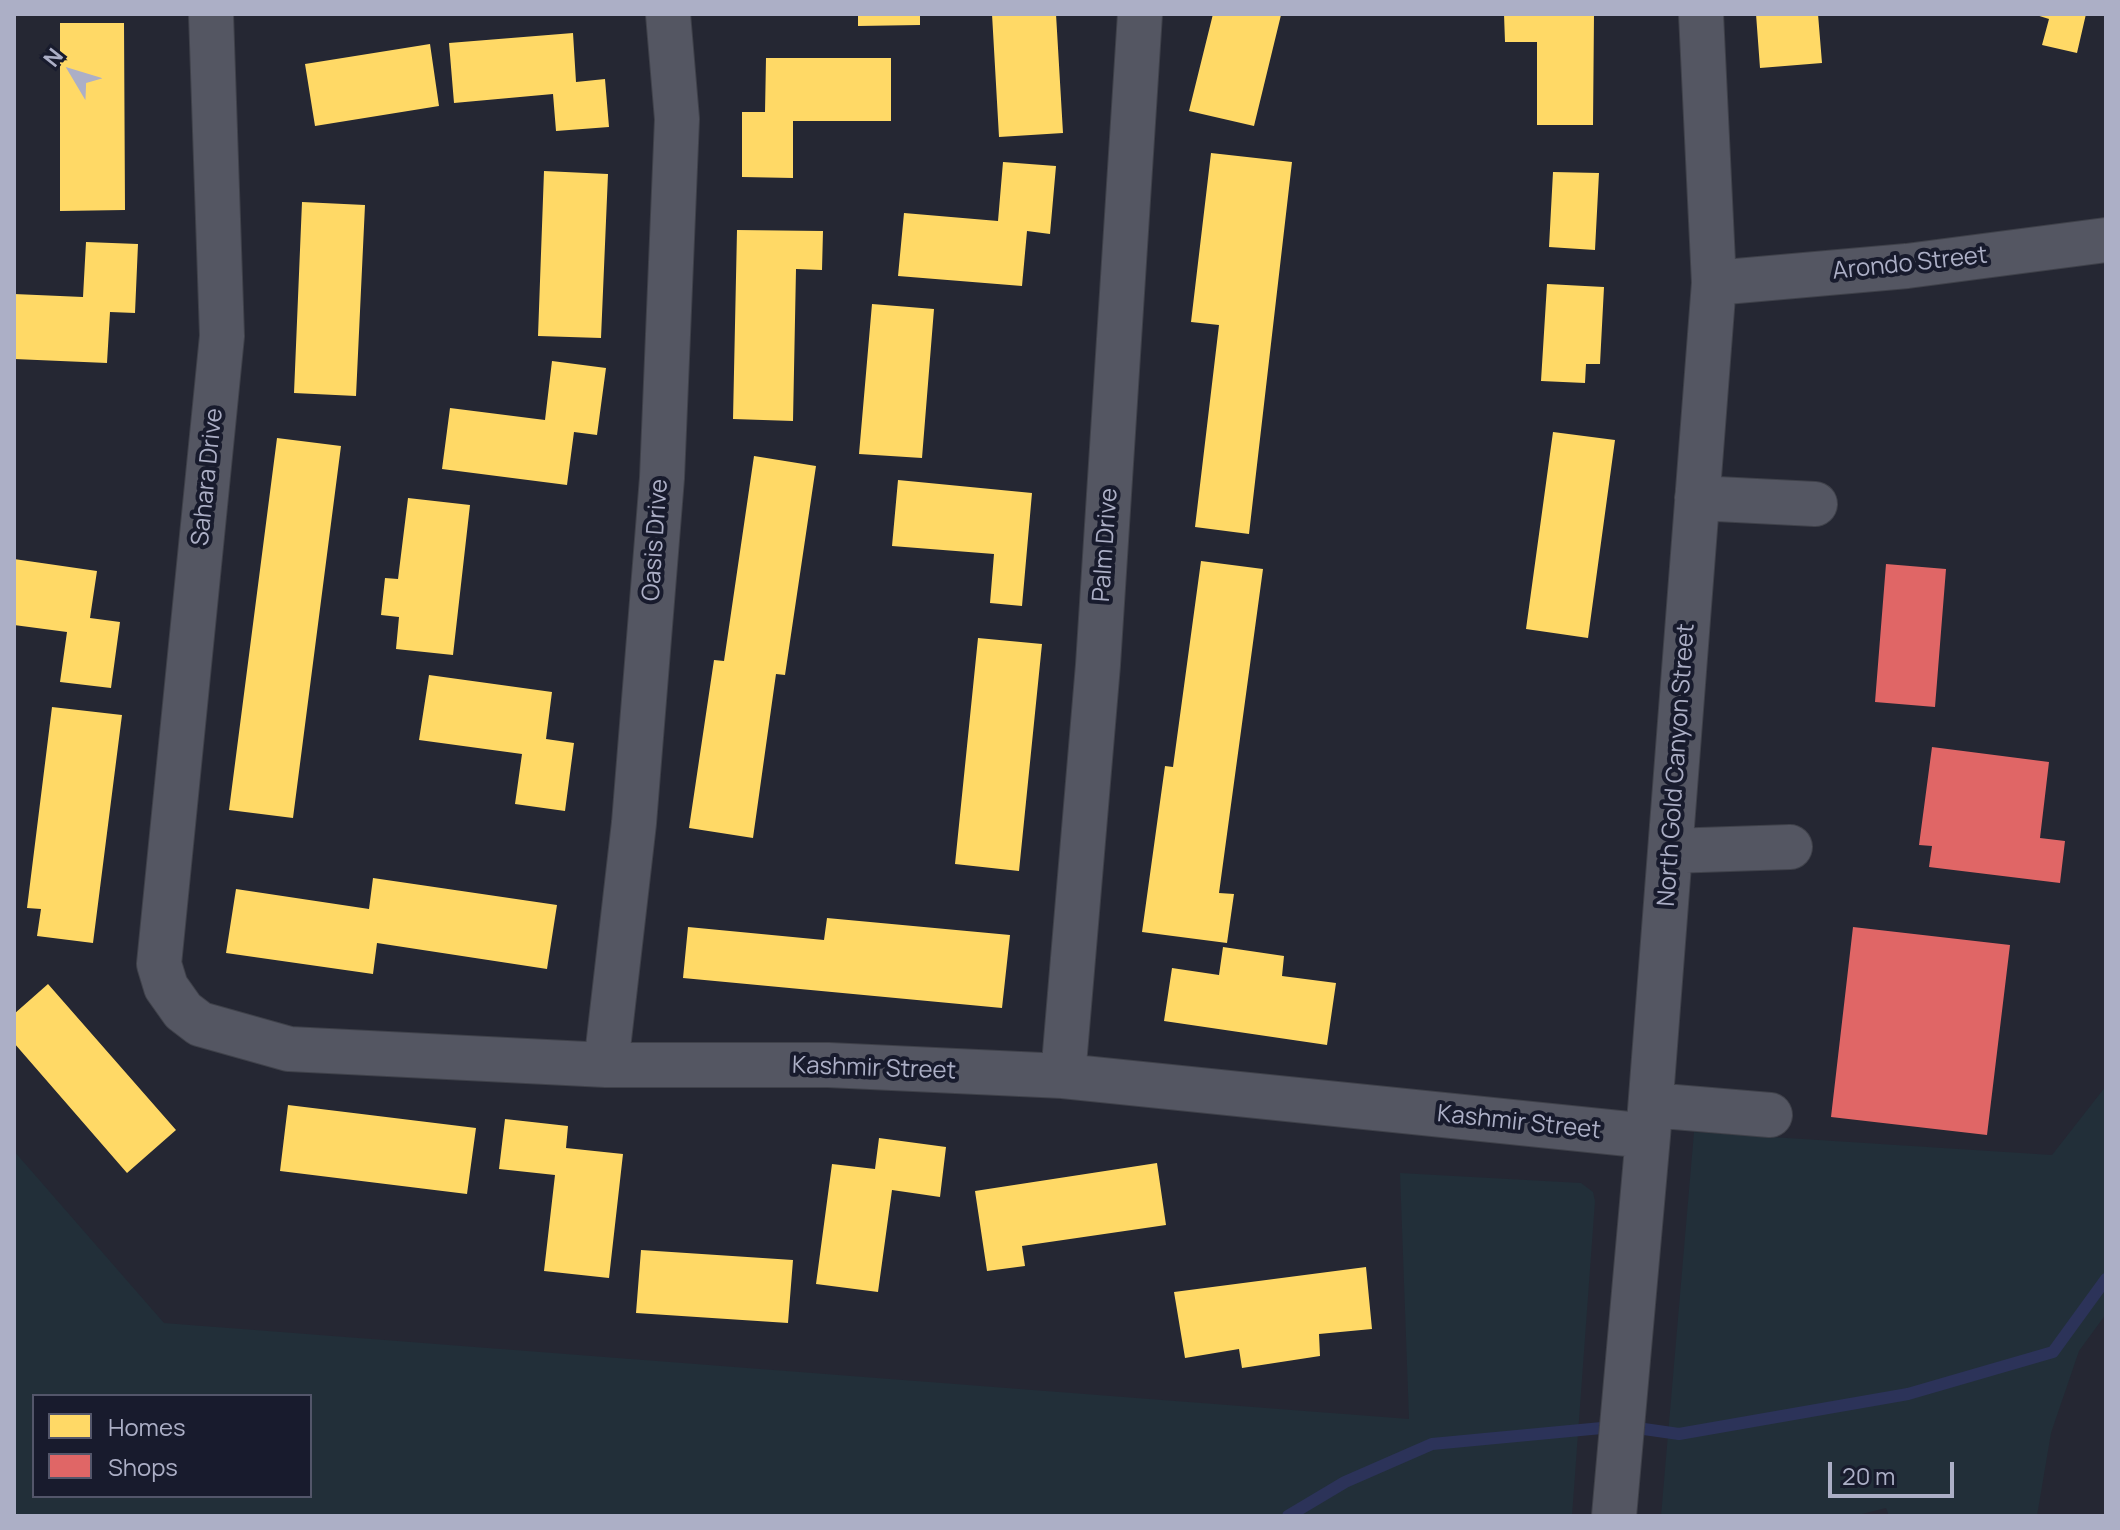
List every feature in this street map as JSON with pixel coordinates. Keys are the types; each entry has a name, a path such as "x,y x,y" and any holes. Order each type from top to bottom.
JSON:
{"street":[{"name":"Sahara Drive","path":"161,939 222,336 211,14"},
{"name":"Oasis Drive","path":"606,1065 634,823 662,478 677,119 668,14"},
{"name":"Palm Drive","path":"1063,1076 1098,665 1140,14"},
{"name":"North Gold Canyon Street","path":"1614,1516 1650,1120 1714,283 1701,14"},
{"name":"Arondo Street","path":"1714,283 1907,266 2106,240"},
{"path":"1697,498 1815,504"},
{"path":"1670,851 1790,847"},
{"name":"Kashmir Street","path":"161,939 159,964 166,987 183,1011 200,1024 289,1049 606,1065 828,1065 1063,1076 1650,1120 1770,1115"}],"shaded area":[{"path":"2106,1086 2106,1314 2079,1351 2051,1433 2037,1516 1889,1516 1886,1508 1854,1516 1661,1516 1694,1132 2052,1155"},
{"path":"14,1151 164,1323 1409,1419 1400,1173 1581,1183 1593,1192 1595,1201 1572,1516 14,1516"}],"building: Homes":[{"path":"858,14 920,14 920,25 858,26"},
{"path":"992,14 1056,14 1063,133 999,137"},
{"path":"1213,14 1281,15 1254,126 1189,111"},
{"path":"1504,14 1594,14 1593,125 1537,125 1537,42 1505,42"},
{"path":"1756,14 1818,14 1822,63 1760,68"},
{"path":"2033,14 2086,14 2077,53 2042,45 2049,19"},
{"path":"60,23 124,23 125,210 60,211"},
{"path":"573,33 576,82 605,79 609,127 556,131 553,94 454,103 449,43"},
{"path":"430,44 439,106 315,126 305,64"},
{"path":"766,58 891,58 891,121 793,121 793,178 742,177 742,112 765,112"},
{"path":"1211,153 1292,162 1249,534 1195,527 1219,325 1191,322"},
{"path":"1003,162 1056,166 1050,234 1027,231 1022,286 898,276 904,213 998,221"},
{"path":"544,171 608,174 601,338 538,336"},
{"path":"1553,172 1599,173 1595,250 1549,247"},
{"path":"302,202 365,205 356,396 294,393"},
{"path":"737,230 823,231 822,270 796,269 793,421 733,419"},
{"path":"86,242 138,244 135,313 110,312 107,363 14,359 14,294 83,297"},
{"path":"1547,284 1604,287 1600,364 1586,364 1585,383 1541,381"},
{"path":"872,304 934,309 922,458 859,454"},
{"path":"552,361 606,368 597,435 574,432 567,485 442,469 450,408 545,420"},
{"path":"1553,432 1615,440 1588,638 1526,629"},
{"path":"277,438 341,446 293,818 229,810"},
{"path":"754,456 816,466 785,675 776,674 753,838 689,828 714,660 724,661"},
{"path":"898,480 1032,493 1022,606 990,603 994,554 892,546"},
{"path":"408,498 470,505 453,655 396,649 399,617 381,615 385,578 398,579"},
{"path":"14,559 97,571 90,618 120,622 111,688 60,682 67,632 14,625"},
{"path":"1201,561 1263,569 1219,893 1234,894 1227,943 1142,932 1165,766 1173,767"},
{"path":"978,638 1042,644 1019,871 955,864"},
{"path":"429,675 552,692 546,739 574,743 565,811 515,804 522,754 419,740"},
{"path":"52,707 122,715 93,943 37,936 41,909 27,908"},
{"path":"373,878 557,905 547,969 377,943 373,974 226,953 236,889 369,909"},
{"path":"827,918 1010,935 1002,1008 683,978 688,927 824,940"},
{"path":"1223,947 1284,956 1282,976 1336,983 1327,1045 1164,1021 1172,968 1219,975"},
{"path":"48,984 176,1130 127,1173 14,1043 14,1014"},
{"path":"288,1105 476,1128 467,1194 280,1171"},
{"path":"505,1119 568,1126 566,1148 623,1154 609,1278 544,1271 555,1175 499,1169"},
{"path":"879,1138 946,1147 940,1197 892,1190 878,1292 816,1284 832,1164 875,1169"},
{"path":"1157,1163 1166,1225 1022,1246 1025,1266 987,1271 975,1191"},
{"path":"641,1250 793,1260 788,1323 636,1313"},
{"path":"1366,1267 1372,1329 1319,1334 1320,1356 1242,1368 1239,1349 1185,1358 1174,1292"}],"building: Shops":[{"path":"1886,564 1946,569 1935,707 1875,702"},
{"path":"1932,747 2049,762 2040,838 2065,841 2060,883 1929,867 1932,846 1919,845"},
{"path":"1853,927 2010,945 1987,1135 1831,1117"}],"waterway":[{"path":"1288,1516 1345,1482 1432,1444 1623,1426 1679,1434 1908,1394 2053,1352 2106,1279"}]}
